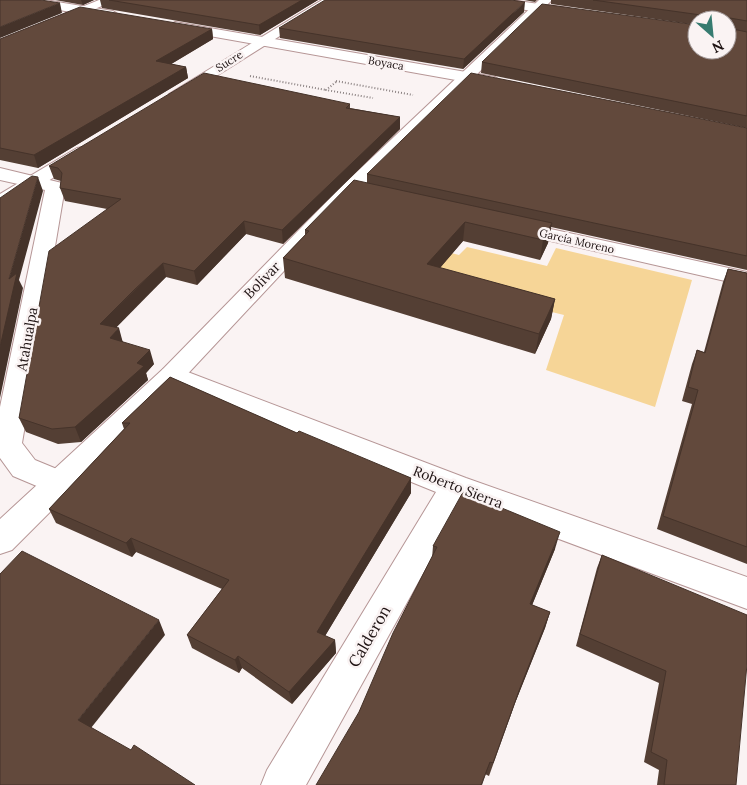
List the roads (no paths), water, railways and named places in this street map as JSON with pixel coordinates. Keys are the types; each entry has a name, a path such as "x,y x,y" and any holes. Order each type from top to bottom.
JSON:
{"street":[{"path":"23,0 125,17"},
{"path":"0,45 110,0"},
{"name":"Sucre","path":"161,104 261,41 332,0"},
{"path":"484,0 543,4 586,14"},
{"name":"Bolivar","path":"0,540 359,192 444,100 543,4"},
{"name":"Boyaca","path":"164,24 506,85"},
{"path":"0,202 94,145"},
{"path":"0,174 35,182"},
{"name":"Atahualpa","path":"35,182 55,188 7,445 24,468 58,483"},
{"name":"García Moreno","path":"495,222 747,280"},
{"name":"Roberto Sierra","path":"172,375 455,487 747,593"},
{"name":"Calderon","path":"282,785 455,487"}]}
